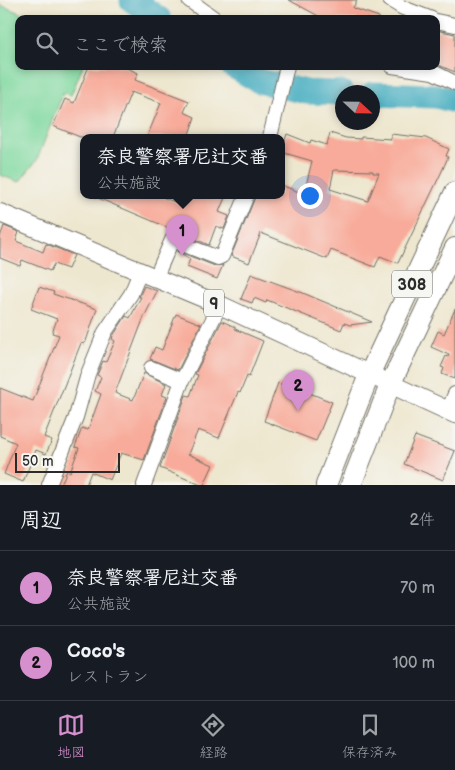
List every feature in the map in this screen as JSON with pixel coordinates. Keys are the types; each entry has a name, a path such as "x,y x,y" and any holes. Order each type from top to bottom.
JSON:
{"highway":[{"name":"308","path":"326,485 369,375 455,192"},
{"name":"308","path":"351,485 390,385 455,248"}],"main road":[{"name":"9","path":"0,213 220,305 390,385"},
{"path":"390,385 451,413"}],"street":[{"path":"189,0 210,15"},
{"path":"390,0 403,8 421,15"},
{"path":"440,21 455,25"},
{"path":"271,134 286,70"},
{"path":"419,70 433,72 455,83"},
{"path":"49,485 76,417 88,374 105,332 131,294 148,275 172,240 218,258 222,256 245,199"},
{"path":"144,485 182,380 220,305"},
{"path":"152,368 182,380"},
{"path":"451,413 455,394"}],"green space":[{"path":"0,5 26,15 15,15 15,70 81,70 71,95 63,93 37,160 19,182 0,175"}],"building":[{"path":"289,0 357,0 353,8 373,15 317,15"},
{"path":"440,31 455,34 455,72 440,66"},
{"path":"87,70 131,70 138,73 135,80 189,101 184,112 195,117 189,134 148,134 161,103 131,92 114,134 80,134 80,137 53,126 65,99 74,103"},
{"path":"330,133 346,138 361,139 361,137 391,139 391,134 426,138 449,149 442,171 398,263 380,256 375,267 331,250 327,259 261,233 249,263 231,256 254,199 285,199 285,187 304,194 312,161 285,153 285,140 287,134 310,143 311,140 327,145","holes":["334,170 373,171 373,173 379,173 368,201 330,189"]},
{"path":"100,199 167,199 180,204 182,199 224,199 219,212 229,216 224,229 216,226 209,245"},
{"path":"4,226 19,232 16,241 43,252 46,244 74,255 68,269 54,264 50,271 22,260 20,266 0,258 0,237"},
{"path":"177,251 215,266 223,265 217,279 187,267 190,259"},
{"path":"251,274 303,293 372,322 350,325 344,323 341,330 267,300 266,303 254,298 252,303 241,299"},
{"path":"144,286 157,291 144,317 115,393 133,400 144,373 166,384 162,395 167,397 144,460 121,453 110,480 91,472 86,485 61,485 67,470 70,472 79,448 75,447 82,428 88,430 101,394 95,391 101,377 97,375 103,361 106,362 115,341 112,339 113,336 126,316 130,318 141,297 139,297"},
{"path":"39,287 54,292 53,294 97,309 85,344 81,343 44,437 52,440 46,454 36,450 23,482 4,474 16,443 0,436 0,388 33,401 59,335 52,333 57,319 31,309"},
{"path":"455,309 455,379 442,374 444,368 441,367 446,356 448,357 449,355 431,347 438,331 444,334"},
{"path":"176,314 201,324 178,370 150,359 155,347 162,350"},
{"path":"222,321 263,341 249,377 247,376 240,393 238,392 219,438 198,430 188,454 213,465 204,485 201,485 160,468 186,395 190,396 198,375 195,374"},
{"path":"293,371 312,379 307,392 332,402 316,441 264,421 278,383 287,386"},
{"path":"415,436 455,451 443,480 404,464"}],"waterway":[{"path":"132,0 153,15"},
{"path":"240,70 259,81 307,92 335,93"},
{"path":"380,94 436,96 455,101"}],"place":[{"name":"奈良警察署尼辻交番","path":"182,256"},
{"name":"Coco's","path":"298,411"}]}
